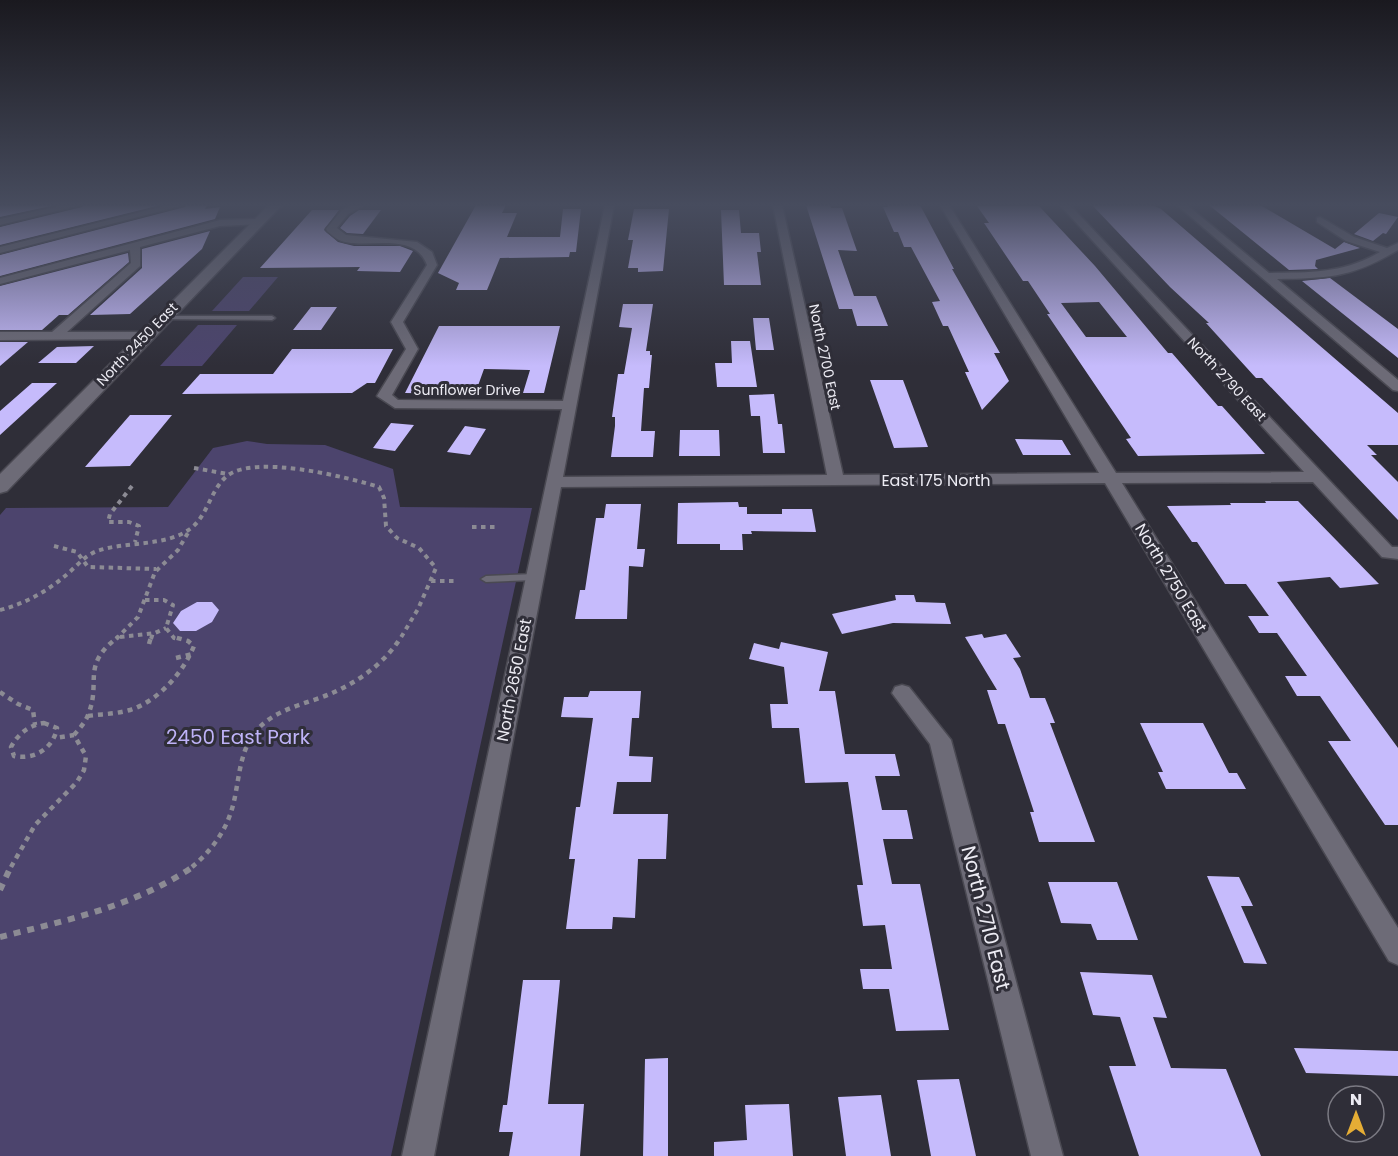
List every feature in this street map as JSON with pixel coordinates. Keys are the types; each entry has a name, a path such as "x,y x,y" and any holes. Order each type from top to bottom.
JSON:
{"street":[{"path":"0,281 83,259"},
{"path":"55,336 136,264 136,259"},
{"name":"North 2450 East","path":"0,486 221,259"},
{"name":"Sunflower Drive","path":"430,259 432,265 397,322 412,349 384,396 395,404 569,405"},
{"name":"North 2650 East","path":"418,1156 599,259"},
{"name":"North 2700 East","path":"789,259 836,480"},
{"name":"North 2750 East","path":"977,259 1398,952"},
{"name":"North 2790 East","path":"1115,259 1318,477 1393,553"},
{"path":"1246,259 1398,387"},
{"path":"1266,276 1330,275 1367,264 1375,259"},
{"path":"0,336 145,336"},
{"name":"East 175 North","path":"554,482 1318,477"},
{"name":"North 2710 East","path":"902,693 940,740 1047,1156"}],"lane":[{"path":"163,318 272,318"},
{"path":"486,579 535,577"}],"path":[{"path":"0,937 127,902 179,878 215,846 230,814 248,743 265,721 334,692 367,674 394,649 413,622 431,581 436,568 419,548 397,538 386,526 384,498 379,487 357,479 274,467 249,467 228,474 194,468"},
{"path":"56,738 74,735 88,716 94,665 102,651 120,638 135,622 144,608 150,581 157,569 178,552 185,543 189,530 204,513 213,494 228,474"},
{"path":"132,486 110,514 108,522 129,522 139,526 135,542"},
{"path":"472,527 499,527"},
{"path":"0,610 15,607 57,583 94,552 189,530"},
{"path":"54,546 77,552 88,567 157,569"},
{"path":"431,581 457,581"},
{"path":"145,600 164,600 173,605 166,628"},
{"path":"120,638 153,633 166,628"},
{"path":"88,716 129,711 141,706 180,674 194,646 188,641 174,638 166,628"},
{"path":"149,644 153,633"},
{"path":"176,657 192,654"},
{"path":"0,692 18,704 33,710 35,725"},
{"path":"35,725 53,725 57,728 56,738 48,747 33,756 25,758 14,756 11,752 13,741 35,725"},
{"path":"0,890 22,843 34,825 79,779 87,765 84,749 74,735"}],"green space":[{"path":"243,277 278,277 249,311 212,311"},
{"path":"198,325 237,325 202,366 160,366"},
{"name":"2450 East Park","path":"247,441 267,444 325,445 393,469 400,507 532,508 391,1156 0,1156 0,515 6,508 168,507 213,448"}],"building":[{"path":"0,259 64,259 0,276"},
{"path":"105,259 129,259 129,262 68,315 59,315 42,330 0,330 0,286"},
{"path":"142,259 191,259 130,314 90,315 142,268"},
{"path":"268,259 408,259 400,272 357,271 360,267 260,268"},
{"path":"446,259 500,259 487,290 456,290 459,283 438,273"},
{"path":"630,259 664,259 663,271 638,272 638,268 628,268"},
{"path":"723,259 758,259 761,285 724,285"},
{"path":"823,259 841,259 854,296 876,296 888,326 857,326 852,309 839,309"},
{"path":"917,259 949,259 954,269 952,269 1000,353 994,353 1009,381 982,410 965,372 969,372 948,326 943,326 932,302 940,301"},
{"path":"1008,259 1088,259 1168,353 1172,353 1218,406 1222,406 1265,454 1138,456 1126,439 1131,438 1047,314 1050,314 1028,281 1023,281","holes":["1099,302 1127,337 1086,337 1061,303"]},
{"path":"1143,259 1219,259 1398,413 1398,445 1367,445 1377,455 1371,455 1398,482 1398,520 1262,378 1256,378 1206,323 1209,323"},
{"path":"1275,259 1320,259 1316,260 1315,266 1318,269 1289,270"},
{"path":"1330,278 1398,329 1398,358 1302,281"},
{"path":"623,304 653,304 646,351 650,351 652,355 649,388 644,388 641,431 655,431 653,457 611,457 615,426 615,417 612,417 618,374 624,374 632,328 619,327"},
{"path":"311,307 337,307 321,330 293,330"},
{"path":"753,318 769,318 774,350 756,350"},
{"path":"439,326 560,326 544,393 523,393 530,370 484,369 475,394 405,393"},
{"path":"731,341 750,341 757,387 717,387 715,363 732,363"},
{"path":"0,342 28,342 0,366"},
{"path":"94,346 76,363 38,363 57,347"},
{"path":"292,349 393,349 375,383 367,383 352,393 182,394 200,374 273,374"},
{"path":"870,380 903,380 928,447 894,448"},
{"path":"32,383 57,383 0,435 0,411"},
{"path":"774,394 778,424 782,424 785,453 763,453 760,416 751,416 749,395"},
{"path":"130,415 172,415 130,466 85,467"},
{"path":"391,423 414,425 395,451 373,448"},
{"path":"465,426 486,429 470,455 447,452"},
{"path":"680,430 719,430 720,456 679,456"},
{"path":"1015,439 1062,440 1071,455 1023,455"},
{"path":"1265,501 1298,501 1379,584 1340,588 1330,577 1277,582 1398,748 1398,825 1385,825 1328,741 1351,741 1320,696 1297,696 1285,676 1307,676 1277,633 1259,633 1248,616 1269,616 1246,584 1225,584 1197,542 1192,542 1167,506 1231,505 1230,503 1266,503"},
{"path":"738,502 739,507 747,507 747,514 782,514 782,509 812,509 816,532 751,531 752,534 742,534 743,550 720,550 720,544 677,544 678,503"},
{"path":"606,504 641,504 637,549 645,549 643,567 629,566 627,619 575,619 580,590 585,590 596,518 604,518"},
{"path":"895,595 914,595 916,602 945,603 951,624 893,623 842,634 832,614 896,600"},
{"path":"197,602 212,602 219,610 212,622 196,631 180,631 173,623 181,611"},
{"path":"982,634 984,638 1006,634 1021,657 1013,658 1020,669 1030,698 1045,698 1055,723 1050,723 1095,842 1039,842 1030,812 1034,812 1005,724 998,724 987,690 997,690 965,637"},
{"path":"781,642 828,652 819,691 835,691 845,754 895,754 900,776 875,776 882,810 907,810 913,839 883,839 892,884 920,884 949,1030 896,1031 889,989 863,989 860,969 892,969 885,925 863,926 857,885 863,885 848,782 805,783 799,728 772,728 770,704 788,704 784,667 749,659 754,643 779,649"},
{"path":"590,691 641,691 639,718 632,718 629,756 653,757 651,782 617,782 613,814 668,814 666,859 638,859 635,918 613,917 612,929 566,929 575,859 569,859 576,807 580,807 593,718 561,717 564,697 588,697"},
{"path":"1140,723 1203,723 1229,773 1237,773 1246,789 1166,789 1158,772 1163,772"},
{"path":"1207,876 1239,877 1253,906 1241,906 1267,964 1244,963"},
{"path":"1048,882 1117,882 1138,940 1097,940 1091,924 1061,923"},
{"path":"1080,972 1152,975 1167,1018 1153,1017 1171,1068 1226,1069 1261,1156 1139,1156 1109,1066 1136,1066 1120,1017 1093,1015"},
{"path":"523,980 560,980 548,1104 584,1104 580,1156 509,1156 513,1132 499,1132 503,1105 507,1105"},
{"path":"1294,1048 1398,1051 1398,1076 1306,1073"},
{"path":"668,1058 668,1156 643,1156 645,1059"},
{"path":"959,1079 976,1156 931,1156 917,1080"},
{"path":"881,1095 891,1156 846,1156 838,1097"},
{"path":"789,1104 793,1156 714,1156 714,1142 747,1140 745,1105"}]}
